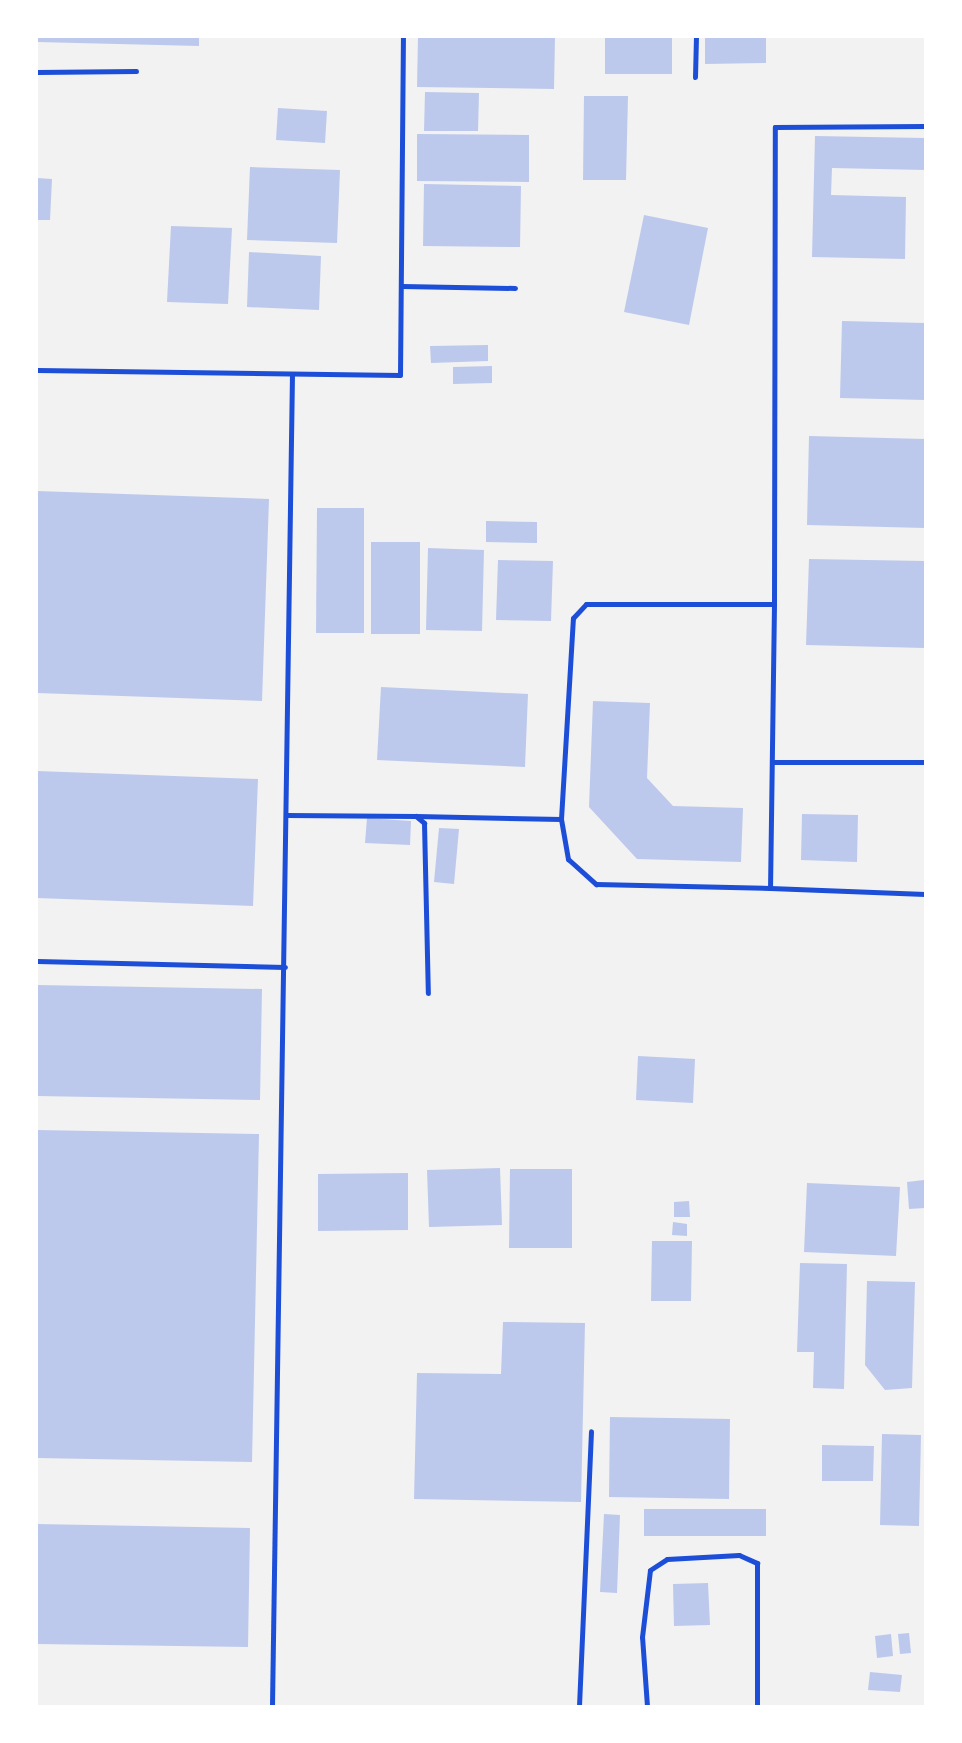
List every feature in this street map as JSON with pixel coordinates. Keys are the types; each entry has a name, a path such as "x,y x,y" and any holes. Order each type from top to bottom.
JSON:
{"lane":[{"path":"37,370 400,375 403,37"},
{"path":"695,77 696,37"},
{"path":"37,72 136,71"},
{"path":"770,888 774,604 775,127 925,126"},
{"path":"402,286 515,289"},
{"path":"272,1706 292,375"},
{"path":"774,604 586,604 573,618 562,819 568,859 596,884 925,894"},
{"path":"772,762 925,762"},
{"path":"287,815 562,819"},
{"path":"416,816 428,835 428,993"},
{"path":"37,961 285,967"},
{"path":"579,1706 591,1431"},
{"path":"647,1706 642,1637 650,1570 667,1559 739,1555 757,1563 757,1706"}],"building":[{"path":"37,37 199,37 199,46 37,42"},
{"path":"418,37 555,37 554,89 417,87"},
{"path":"605,37 672,37 672,74 605,74"},
{"path":"705,37 766,37 766,63 705,64"},
{"path":"425,92 479,93 478,131 424,131"},
{"path":"584,96 628,96 626,180 583,180"},
{"path":"278,108 327,111 325,143 276,140"},
{"path":"417,134 529,135 529,182 417,181"},
{"path":"815,136 925,138 925,170 832,168 831,195 906,197 905,259 812,257"},
{"path":"250,167 340,170 337,243 247,240"},
{"path":"37,178 52,179 50,220 37,220"},
{"path":"424,184 521,186 520,247 423,246"},
{"path":"644,215 708,228 689,325 624,312"},
{"path":"171,226 232,228 228,304 167,302"},
{"path":"249,252 321,256 319,310 247,307"},
{"path":"842,321 925,323 925,400 840,398"},
{"path":"488,345 488,361 431,363 430,346"},
{"path":"492,366 492,383 453,384 453,367"},
{"path":"809,436 925,439 925,528 807,525"},
{"path":"37,491 269,499 262,701 37,693"},
{"path":"317,508 364,508 364,633 316,633"},
{"path":"486,521 537,522 537,543 486,542"},
{"path":"371,542 420,542 420,634 371,634"},
{"path":"428,548 484,550 482,631 426,630"},
{"path":"809,559 925,561 925,648 806,645"},
{"path":"498,560 553,561 551,621 496,620"},
{"path":"381,687 528,694 525,767 377,760"},
{"path":"593,701 650,703 647,778 673,806 743,808 741,862 637,859 589,807"},
{"path":"37,771 258,779 253,906 37,898"},
{"path":"802,814 858,815 857,862 801,860"},
{"path":"367,818 411,821 410,845 365,843"},
{"path":"439,828 459,829 454,884 434,882"},
{"path":"37,985 262,989 260,1100 37,1096"},
{"path":"638,1056 695,1059 693,1103 636,1100"},
{"path":"37,1130 259,1134 252,1462 37,1458"},
{"path":"500,1168 502,1225 429,1227 427,1170"},
{"path":"510,1169 572,1169 572,1248 509,1248"},
{"path":"408,1173 408,1230 318,1231 318,1174"},
{"path":"924,1180 925,1208 909,1209 907,1182"},
{"path":"807,1183 900,1187 896,1256 804,1252"},
{"path":"689,1201 690,1217 674,1217 674,1202"},
{"path":"673,1222 687,1224 687,1236 672,1235"},
{"path":"652,1241 692,1241 691,1301 651,1301"},
{"path":"800,1263 847,1264 844,1389 813,1388 814,1352 797,1352"},
{"path":"867,1281 915,1282 912,1388 885,1390 865,1365"},
{"path":"503,1322 585,1323 581,1502 414,1499 417,1373 501,1374"},
{"path":"610,1417 730,1419 729,1499 609,1497"},
{"path":"882,1434 921,1435 919,1526 880,1525"},
{"path":"822,1445 874,1446 873,1481 822,1481"},
{"path":"644,1509 766,1509 766,1536 644,1536"},
{"path":"604,1514 620,1515 617,1593 600,1592"},
{"path":"37,1524 250,1528 248,1647 37,1644"},
{"path":"708,1583 710,1625 674,1626 673,1584"},
{"path":"909,1633 911,1653 900,1654 898,1634"},
{"path":"891,1634 893,1656 877,1658 875,1636"},
{"path":"870,1672 902,1675 900,1692 868,1690"}]}
